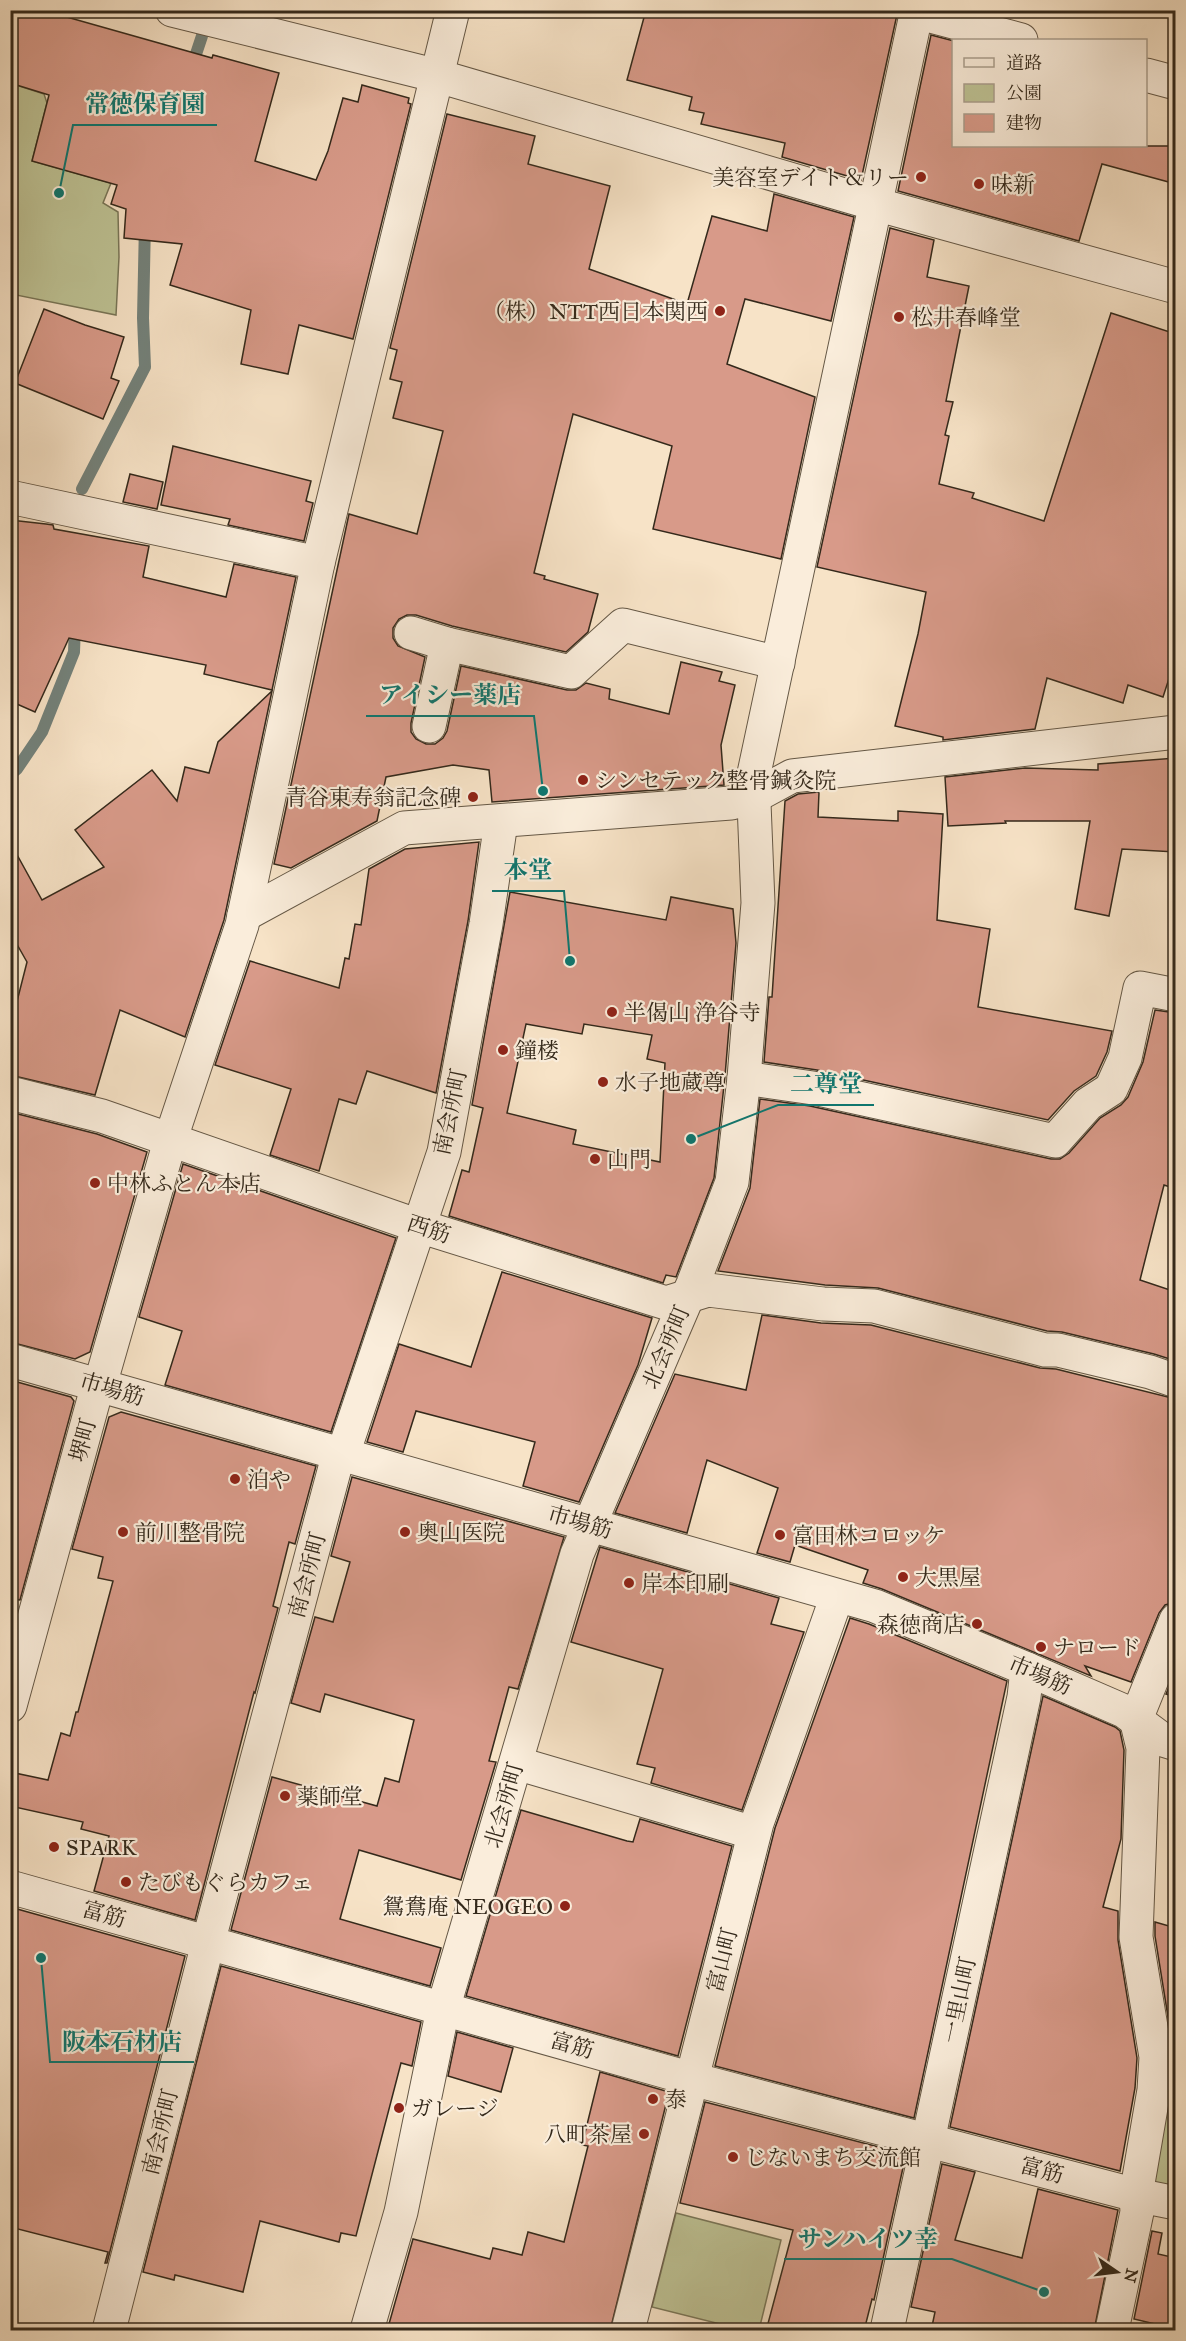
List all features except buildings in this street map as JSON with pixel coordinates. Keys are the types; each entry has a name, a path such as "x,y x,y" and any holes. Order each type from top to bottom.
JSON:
{"street":[{"path":"172,10 438,76 875,204 1176,287"},
{"name":"堺町","path":"10,1706 95,1395 100,1385 170,1141 244,915 318,563 453,10"},
{"path":"916,11 1017,39"},
{"name":"北会所町","path":"367,2331 400,2212 443,2009 577,1554 689,1294 732,1182 744,1078 759,903 753,778 916,11"},
{"path":"1147,75 1176,83"},
{"path":"10,497 318,563"},
{"path":"411,633 447,644 571,672 623,625 778,663"},
{"path":"429,726 447,644"},
{"path":"244,915 404,828 730,803 753,796 792,776 1176,732"},
{"name":"南会所町","path":"110,2331 208,1943 337,1460 345,1448 444,1152 486,924 501,822"},
{"path":"744,1078 813,1088 1055,1141 1088,1104 1111,1089 1125,1058 1140,988 1176,995"},
{"name":"西筋","path":"10,1093 102,1116 419,1226 666,1304 689,1294 708,1290 823,1304 874,1306 1045,1350 1058,1350 1138,1369 1176,1382"},
{"name":"市場筋","path":"10,1360 875,1606 1124,1711 1162,1740 1176,1744"},
{"name":"富山町","path":"628,2331 754,1833 837,1596"},
{"path":"1112,2331 1137,2212 1136,2195 1154,2090 1156,2056 1136,1937 1143,1748 1136,1719 1176,1620"},
{"name":"一里山町","path":"887,2331 1024,1697 1028,1669"},
{"path":"516,1763 754,1833"},
{"name":"富筋","path":"10,1887 692,2079 1136,2195 1176,2202"}],"green space":[{"path":"10,83 44,94 47,103 32,161 111,183 103,203 118,212 119,257 116,315 11,294"},
{"path":"1170,2065 1175,2066 1175,2189 1150,2183"},
{"path":"676,2213 781,2240 759,2330 744,2330 652,2307"}],"waterway":[{"path":"191,69 202,36"},
{"path":"82,489 145,367 143,318 145,223"},
{"path":"10,775 17,769 42,732 74,652 75,624"}],"place":[{"name":"美容室デイト＆リー","path":"921,177"},
{"name":"味新","path":"979,184"},
{"name":"常徳保育園","path":"59,193"},
{"name":"（株）NTT西日本関西","path":"720,311"},
{"name":"松井春峰堂","path":"899,317"},
{"name":"シンセテック整骨鍼灸院","path":"583,780"},
{"name":"アイシー薬店","path":"543,791"},
{"name":"青谷東寿翁記念碑","path":"473,797"},
{"name":"本堂","path":"570,961"},
{"name":"半偈山 浄谷寺","path":"612,1012"},
{"name":"鐘楼","path":"503,1050"},
{"name":"水子地蔵尊","path":"603,1082"},
{"name":"二尊堂","path":"691,1139"},
{"name":"山門","path":"595,1159"},
{"name":"中林ふとん本店","path":"95,1183"},
{"name":"泊や","path":"235,1479"},
{"name":"前川整骨院","path":"123,1532"},
{"name":"奥山医院","path":"405,1532"},
{"name":"富田林コロッケ","path":"780,1535"},
{"name":"大黒屋","path":"903,1577"},
{"name":"岸本印刷","path":"629,1583"},
{"name":"森徳商店","path":"977,1624"},
{"name":"ナロード","path":"1041,1647"},
{"name":"薬師堂","path":"285,1796"},
{"name":"SPARK","path":"54,1847"},
{"name":"たびもぐらカフェ","path":"126,1882"},
{"name":"鴛鴦庵 NEOGEO","path":"565,1906"},
{"name":"阪本石材店","path":"41,1958"},
{"name":"泰","path":"653,2099"},
{"name":"ガレージ","path":"399,2108"},
{"name":"八町茶屋","path":"644,2134"},
{"name":"じないまち交流館","path":"733,2157"},
{"name":"サンハイツ幸","path":"1044,2292"}]}
